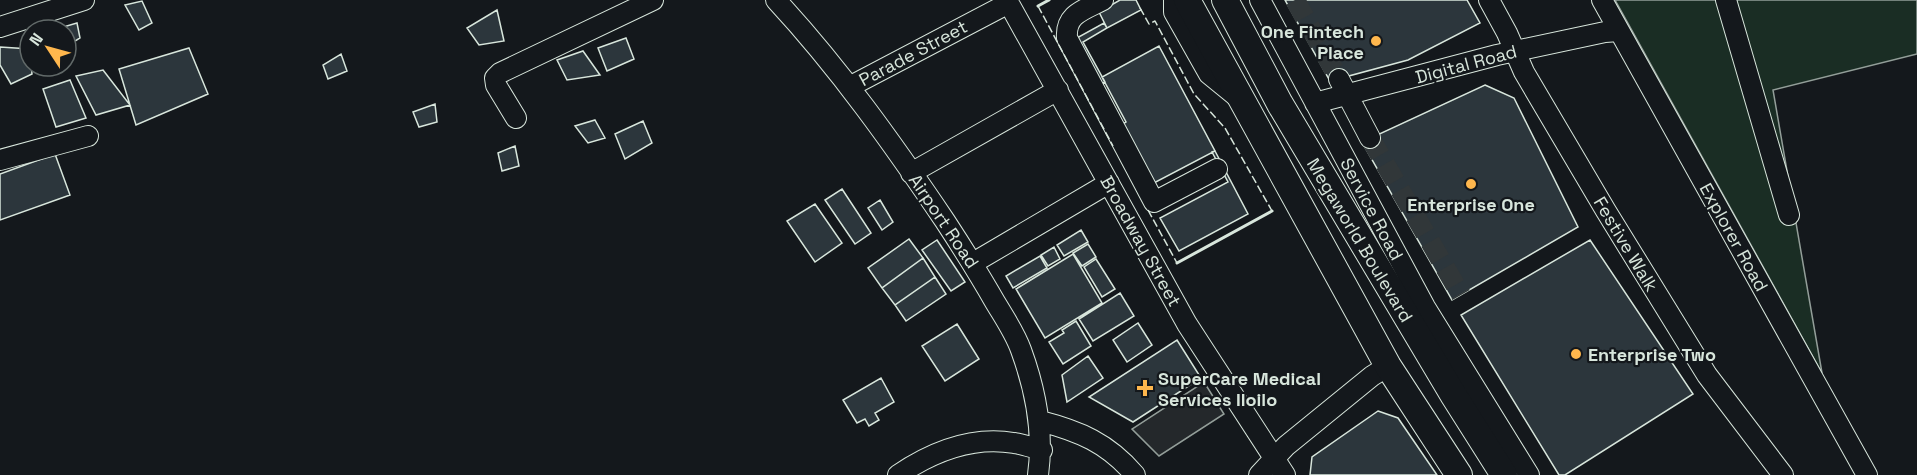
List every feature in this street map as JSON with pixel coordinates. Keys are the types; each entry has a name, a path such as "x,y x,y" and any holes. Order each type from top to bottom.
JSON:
{"main road":[{"name":"Megaworld Boulevard","path":"1187,0 1388,366 1459,475"},
{"name":"Megaworld Boulevard","path":"1225,0 1280,104 1454,396 1504,475"}],"street":[{"path":"0,27 84,0"},
{"path":"516,118 496,85 495,78 500,73 653,0"},
{"name":"Airport Road","path":"776,0 809,36 849,87 973,263 1020,349 1040,421 1042,450 1038,475"},
{"path":"1103,0 1070,18 1066,28 1067,38 1154,202"},
{"path":"1174,0 1174,12 1209,74 1244,102"},
{"name":"Service Road","path":"1260,0 1425,307 1530,475"},
{"name":"Festive Walk","path":"1489,0 1524,72 1707,375 1783,475"},
{"name":"Explorer Road","path":"1602,0 1867,475"},
{"path":"1726,0 1790,215"},
{"name":"Parade Street","path":"849,87 1008,1"},
{"name":"Broadway Street","path":"1008,1 1187,324 1285,475"},
{"name":"Digital Road","path":"1315,103 1343,87 1618,30"},
{"path":"1343,87 1370,138"},
{"path":"911,173 1058,90"},
{"path":"0,160 88,136"},
{"path":"1128,216 1217,169"},
{"path":"973,263 1109,183"},
{"path":"1259,475 1274,458 1372,376 1388,366"},
{"path":"1040,421 1072,429 1101,443 1135,475"},
{"path":"898,475 931,456 953,447 993,441 1014,443 1042,450"}],"green space":[{"path":"1615,0 1917,0 1917,54 1773,90 1822,373"}],"shaded area":[{"path":"1204,382 1224,414 1159,456 1132,429"}],"building":[{"path":"1120,0 1136,0 1141,10 1107,28 1099,12"},
{"name":"One Fintech Place","path":"1285,0 1467,0 1480,23 1408,60 1330,81"},
{"path":"142,1 152,23 139,30 125,5"},
{"path":"497,10 504,41 479,45 467,28"},
{"path":"1104,23 1107,28 1083,42 1105,82 1100,85 1075,39"},
{"path":"626,38 634,59 607,71 598,48"},
{"path":"1159,46 1215,151 1152,184 1121,125 1126,122 1102,77"},
{"path":"0,47 18,48 18,78 24,78 11,84 0,65"},
{"path":"189,48 208,94 136,125 119,69"},
{"path":"583,51 600,75 567,80 557,60"},
{"path":"341,54 347,71 328,79 323,65"},
{"path":"103,70 130,105 96,115 77,78 78,76"},
{"path":"70,80 86,118 56,127 43,89"},
{"name":"Enterprise One","path":"1485,85 1514,98 1578,227 1452,300 1362,142"},
{"path":"435,104 437,122 419,127 413,112"},
{"path":"595,120 605,138 588,143 575,126"},
{"path":"643,121 652,143 625,159 615,134"},
{"path":"515,146 519,166 502,171 498,153"},
{"path":"1215,151 1248,214 1179,251 1160,218 1228,182 1212,152"},
{"path":"55,154 70,195 0,220 0,174"},
{"path":"842,189 871,233 855,244 825,200"},
{"path":"880,200 893,222 882,230 868,208"},
{"path":"815,204 842,243 815,262 787,221"},
{"path":"1081,230 1088,242 1064,256 1057,245"},
{"path":"909,239 923,258 882,288 868,268"},
{"path":"937,240 965,282 951,291 922,250"},
{"name":"Enterprise Two","path":"1590,240 1693,394 1565,475 1559,475 1461,315"},
{"path":"1088,244 1096,257 1082,266 1073,253"},
{"path":"1054,247 1060,259 1048,266 1041,255"},
{"path":"1073,254 1102,303 1045,338 1016,289"},
{"path":"1040,256 1047,268 1013,288 1006,276"},
{"path":"923,258 935,277 895,305 882,288"},
{"path":"1096,259 1115,289 1102,297 1084,267"},
{"path":"935,277 946,294 906,321 895,305"},
{"path":"1120,293 1134,316 1093,341 1079,319"},
{"path":"1076,321 1091,346 1063,364 1049,342 1064,333 1062,330"},
{"path":"1138,323 1152,345 1127,362 1113,340"},
{"path":"957,324 979,359 945,381 922,346"},
{"name":"SuperCare Medical Services Iloilo","path":"1177,340 1201,378 1133,422 1089,397"},
{"path":"1088,356 1103,378 1067,402 1062,375"},
{"path":"881,378 894,402 875,413 879,420 869,426 865,419 857,423 843,400"},
{"path":"1378,411 1398,418 1437,475 1310,475 1312,457"}],"tunnel":[{"path":"1295,0 1339,79"},
{"path":"1370,138 1461,295"}],"fence":[{"path":"1038,6 1113,146"},
{"path":"1140,8 1149,24 1155,21 1194,94 1225,128 1272,211"},
{"path":"1148,210 1177,263"}],"wall":[{"path":"1038,6 1049,0"},
{"path":"1177,263 1272,211"}],"place":[{"name":"One Fintech Place","path":"1376,41"},
{"name":"Enterprise One","path":"1471,184"},
{"name":"Enterprise Two","path":"1576,354"},
{"name":"SuperCare Medical Services Iloilo","path":"1145,388"}]}
